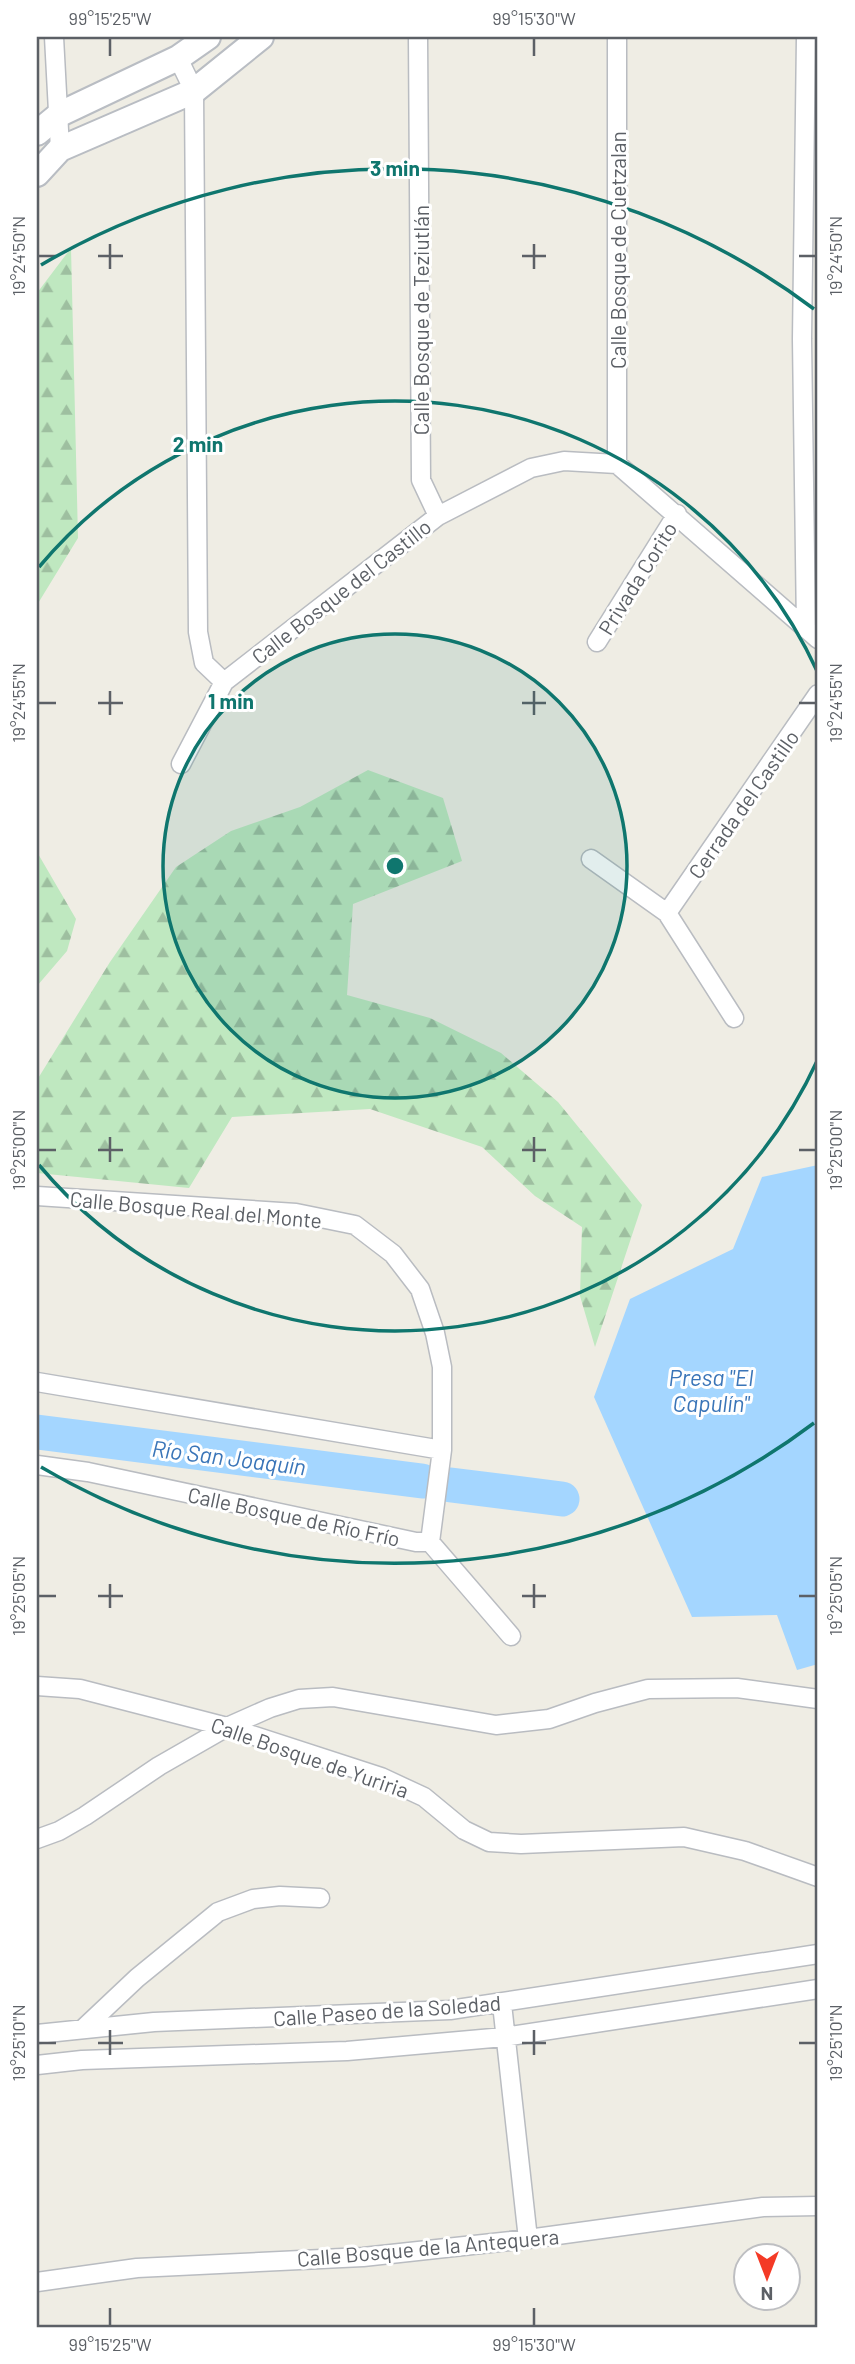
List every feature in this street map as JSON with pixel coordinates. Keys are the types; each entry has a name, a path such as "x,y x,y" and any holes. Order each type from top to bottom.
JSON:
{"main road":[{"path":"37,133 60,114 178,58 208,37"},
{"path":"37,174 60,149 194,90 254,38"}],"street":[{"path":"54,37 60,149"},
{"name":"Calle Bosque de Teziutlán","path":"418,37 421,480 438,516"},
{"name":"Calle Bosque de Cuetzalan","path":"617,37 617,464"},
{"path":"806,37 802,339 812,634"},
{"path":"178,58 194,90 198,632 204,663 224,682 181,764"},
{"name":"Calle Bosque del Castillo","path":"224,682 438,516 531,468 564,461 617,464"},
{"path":"617,464 812,634"},
{"name":"Privada Corito","path":"597,642 677,514"},
{"name":"Cerrada del Castillo","path":"667,913 818,694"},
{"path":"591,859 667,913 734,1018"},
{"name":"Calle Bosque Real del Monte","path":"37,1196 296,1213 355,1225 393,1254 420,1290 435,1333 442,1367 442,1450"},
{"path":"37,1382 442,1450 430,1542"},
{"name":"Calle Bosque de Río Frío","path":"37,1465 88,1472 416,1542 430,1542 511,1636"},
{"name":"Calle Bosque de Yuriria","path":"37,1686 80,1689 227,1727 381,1777 424,1797 464,1830 489,1842 521,1844 684,1837 745,1851 818,1877"},
{"path":"37,1839 59,1831 85,1816 159,1766 227,1727 299,1699 333,1697 496,1726 549,1719 648,1689 737,1688 818,1699"},
{"path":"84,2028 138,1978 218,1912 253,1899 280,1896 320,1898"},
{"name":"Calle Paseo de la Soledad","path":"37,2034 154,2022 450,2010 818,1954"},
{"name":"Calle Paseo de la Soledad","path":"37,2065 82,2060 347,2050 505,2037 818,1989"},
{"path":"502,2004 528,2239"},
{"name":"Calle Bosque de la Antequera","path":"37,2282 136,2268 363,2257 528,2239 764,2207 818,2206"}],"green space":[{"path":"71,248 78,538 37,605 37,293"},
{"path":"368,770 443,798 462,861 353,904 347,995 430,1018 501,1053 558,1102 642,1205 595,1347 580,1296 582,1227 535,1196 482,1147 370,1109 232,1117 189,1188 37,1173 37,1080 110,962 176,867 231,831 300,807"},
{"path":"37,852 76,919 67,951 37,986"}],"water":[{"name":"Presa \"El Capulín\"","path":"818,1165 818,1664 797,1670 777,1615 692,1617 594,1397 630,1299 733,1249 762,1177"}],"waterway":[{"name":"Río San Joaquín","path":"37,1432 422,1481"},
{"name":"Río San Joaquín","path":"451,1485 562,1499"}]}
